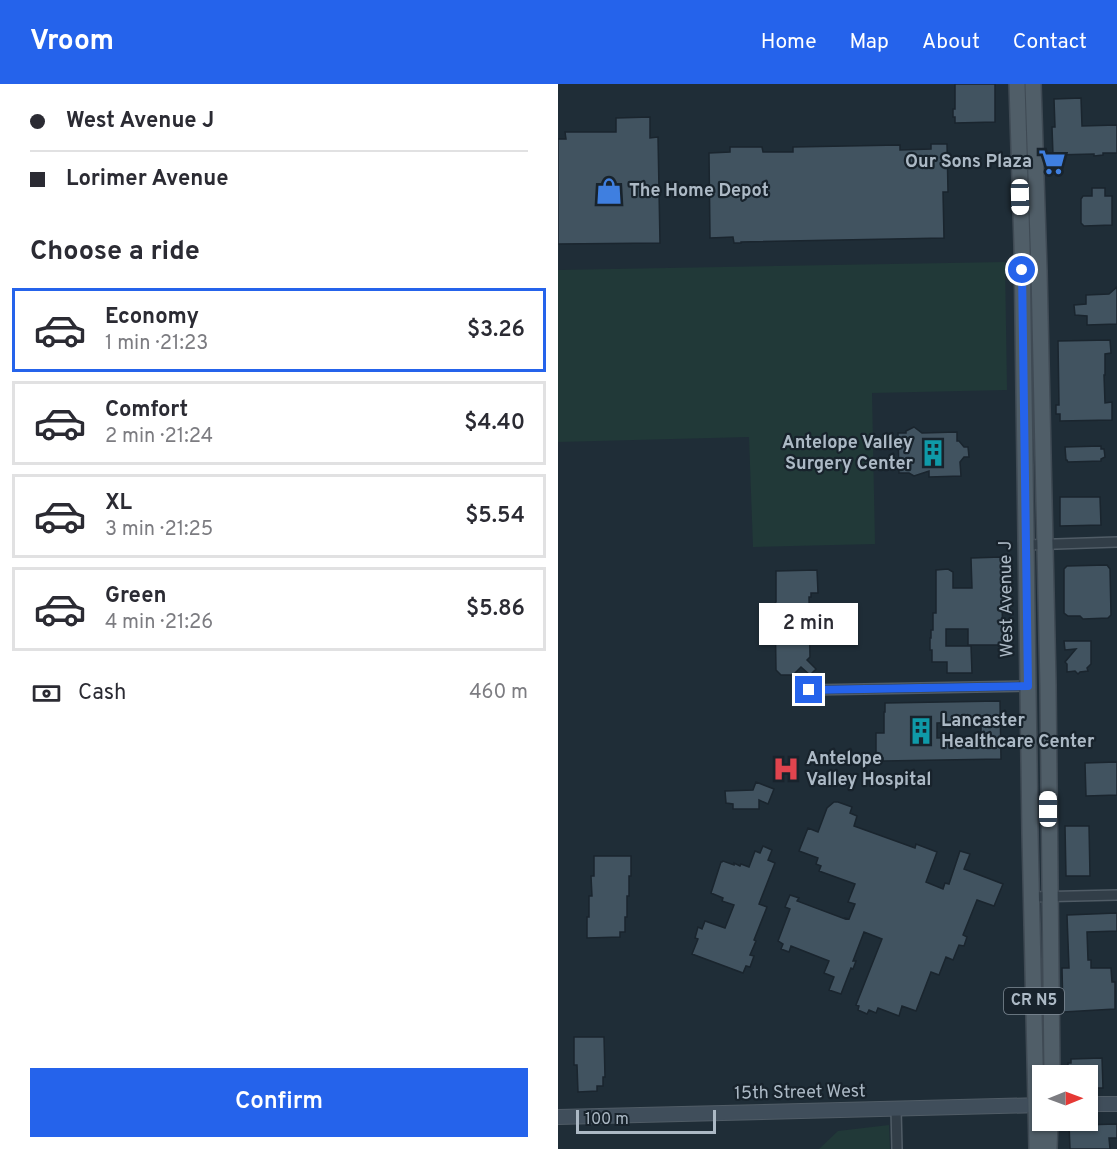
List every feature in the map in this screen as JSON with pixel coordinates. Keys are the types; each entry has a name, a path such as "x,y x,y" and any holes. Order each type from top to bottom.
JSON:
{"main road":[{"name":"West Avenue J","path":"1017,84 1022,245 1031,897 1037,1065"},
{"name":"CR N5","path":"1034,84 1048,685 1052,1065"},
{"path":"1019,151 1026,160 1028,234 1038,246"},
{"path":"1022,245 1029,258 1030,309 1040,318"},
{"path":"1027,618 1035,634 1036,674 1048,685"},
{"path":"1028,686 1037,696 1038,754 1048,767"},
{"name":"West Avenue J","path":"1036,1149 1037,1131"},
{"path":"1049,1149 1050,1131"}],"street":[{"path":"1026,544 1117,542"},
{"path":"809,690 1028,686"},
{"path":"1031,897 1117,895"},
{"path":"1098,1104 1117,1104"},
{"name":"15th Street West","path":"560,1120 1032,1105"},
{"path":"896,1109 897,1149"}],"green space":[{"path":"1005,262 1007,390 872,393 875,544 753,547 749,437 558,442 558,270"},
{"path":"889,1125 890,1149 819,1149 838,1131"}],"building":[{"path":"955,84 995,84 995,122 955,123 953,109 955,109"},
{"path":"1081,98 1082,126 1117,125 1117,153 1103,153 1103,155 1094,156 1094,154 1053,155 1054,99"},
{"name":"The Home Depot","path":"650,117 650,138 658,137 660,243 558,244 558,139 566,139 565,132 616,132 616,118"},
{"path":"931,144 947,144 948,192 943,192 944,238 734,243 733,237 710,238 709,153 730,152 730,147 762,147 763,152 793,152 793,147 900,145 900,150 931,149"},
{"path":"1092,188 1105,188 1105,196 1112,196 1112,225 1084,226 1081,223 1081,199 1083,196 1092,196"},
{"path":"1117,287 1117,324 1087,325 1087,316 1075,315 1074,305 1086,304 1086,295 1109,294"},
{"path":"1110,340 1111,353 1105,354 1104,375 1105,403 1112,402 1112,420 1060,421 1060,414 1056,414 1056,405 1059,405 1058,341"},
{"name":"Antelope Valley Surgery Center","path":"914,427 922,433 957,432 957,441 964,447 968,447 969,457 964,457 960,462 961,476 929,477 929,471 914,476 909,473 899,473 898,433 906,433"},
{"path":"1101,446 1105,457 1101,461 1068,462 1066,460 1065,447"},
{"path":"1060,497 1100,497 1101,525 1060,526"},
{"path":"1002,557 1005,601 1002,604 1003,645 968,645 968,629 946,629 946,646 971,646 972,673 947,673 947,662 932,662 932,650 930,650 933,613 936,613 936,570 948,569 953,572 953,588 972,588 971,558"},
{"path":"1107,565 1110,569 1111,615 1108,618 1083,619 1080,616 1068,616 1064,613 1064,569 1067,566"},
{"path":"817,570 818,593 811,593 809,597 810,657 807,660 816,669 810,675 801,667 793,675 781,675 776,670 776,571"},
{"path":"1064,641 1091,641 1091,664 1087,668 1088,671 1078,674 1075,671 1067,672 1065,662 1076,649 1065,650"},
{"name":"Lancaster Healthcare Center","path":"1000,701 1001,759 883,761 883,758 876,758 876,733 884,733 885,703","holes":["937,723 981,723 981,737 937,738"]},
{"path":"1117,762 1117,795 1086,796 1085,763"},
{"path":"756,782 774,789 768,804 759,800 759,809 733,809 733,804 726,803 725,791 753,790"},
{"name":"Antelope Valley Hospital","path":"834,802 852,807 850,813 857,816 854,826 915,848 916,844 937,852 926,882 943,889 945,883 949,884 960,851 970,854 964,869 1003,884 994,906 977,900 963,935 967,937 964,946 959,945 953,960 946,957 939,975 931,972 916,1011 902,1006 899,1016 878,1008 876,1013 869,1010 867,1014 858,1010 859,1006 856,1005 882,939 864,932 853,961 856,961 841,994 829,990 834,977 824,973 829,961 791,946 789,952 781,949 783,944 778,941 790,909 785,907 790,895 799,898 797,901 845,919 849,919 855,904 848,902 855,884 819,871 821,866 816,864 818,858 799,851 808,828 818,832 827,808"},
{"path":"1065,826 1089,826 1090,876 1066,876"},
{"path":"763,846 772,850 768,860 775,863 759,904 767,907 754,940 756,941 750,955 754,956 750,967 746,966 743,973 692,954 698,939 695,938 698,927 702,929 705,921 725,928 734,905 722,901 723,898 711,893 721,862 749,867 755,851 760,853"},
{"path":"594,856 631,856 625,932 620,932 620,937 587,938"},
{"path":"1117,913 1117,931 1087,932 1088,960 1091,960 1091,968 1111,968 1112,982 1115,982 1115,1009 1063,1012 1062,968 1069,968 1067,915"},
{"path":"574,1037 604,1037 605,1077 603,1077 603,1086 597,1086 597,1091 578,1092 577,1065 574,1065"},
{"path":"1102,1058 1103,1088 1098,1088 1098,1065 1068,1065 1071,1059"},
{"path":"1117,1124 1117,1138 1109,1138 1110,1149 1070,1149 1069,1131 1098,1131 1098,1125"}],"place":[{"name":"Our Sons Plaza","path":"1052,162"},
{"name":"The Home Depot","path":"609,191"},
{"name":"Antelope Valley Surgery Center","path":"933,453"},
{"name":"Lancaster Healthcare Center","path":"921,731"},
{"name":"Antelope Valley Hospital","path":"786,769"}],"route":[{"path":"809,690 1028,686 1022,270"}]}
